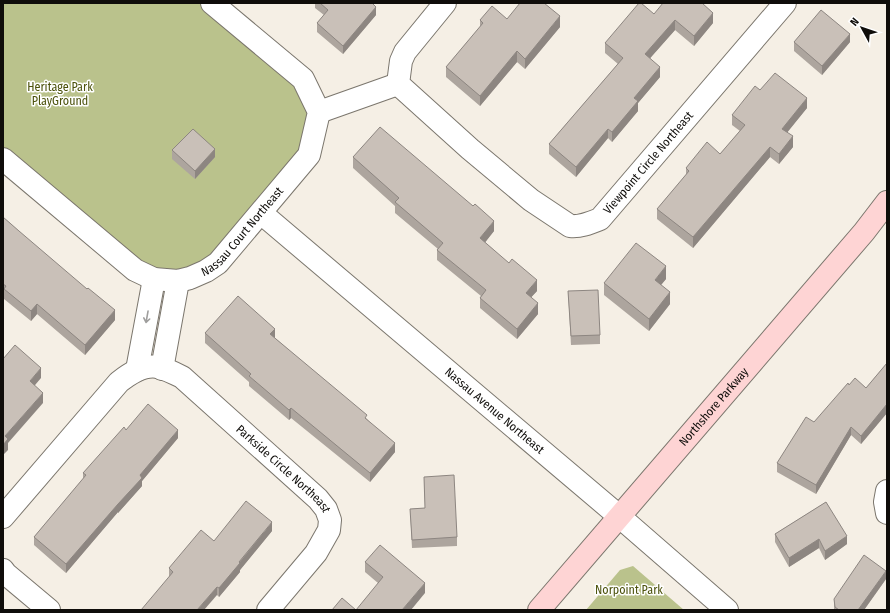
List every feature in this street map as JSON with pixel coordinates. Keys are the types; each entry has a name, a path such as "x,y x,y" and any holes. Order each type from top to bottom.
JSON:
{"street":[{"path":"212,3 302,79 319,112 398,84 401,61 405,52 445,3"},
{"name":"Viewpoint Circle Northeast","path":"398,84 470,149 531,200 570,226 577,227 600,219 785,3"},
{"name":"Nassau Court Northeast","path":"3,159 135,270 154,279 178,281 190,278 206,271 218,263 261,213 309,155 319,112"},
{"name":"Northshore Parkway","path":"539,610 864,232 887,202"},
{"name":"Nassau Avenue Northeast","path":"261,213 620,517 727,610"},
{"path":"137,370 154,279"},
{"path":"162,369 178,281"},
{"name":"Parkside Circle Northeast","path":"3,517 119,382 128,375 142,368 157,367 182,376 318,499 326,509 330,520 329,530 316,553 268,610"},
{"path":"887,491 885,502 887,513"},
{"path":"3,570 49,610"}],"green space":[{"name":"Heritage Park PlayGround","path":"3,3 212,3 303,79 319,112 309,155 218,263 154,279 3,157"},
{"name":"Norpoint Park","path":"633,566 684,610 586,610 620,570"}],"building":[{"path":"320,3 372,3 376,7 343,46 317,23 328,10"},
{"path":"520,3 544,3 560,16 525,59 517,51 480,96 446,67 483,23 480,20 492,6 507,19"},
{"path":"639,3 654,14 663,3 702,3 713,13 694,36 675,20 645,54 660,67 634,98 638,101 612,132 608,129 576,167 549,144 623,58 605,43"},
{"path":"821,10 850,34 822,66 794,42"},
{"path":"775,73 807,98 782,129 793,136 779,154 770,147 693,237 657,209 689,171 686,168 707,142 720,154 745,125 732,115 755,86 760,90"},
{"path":"380,127 473,206 475,204 494,221 480,238 509,263 512,259 537,280 526,293 538,303 517,329 480,298 486,290 437,250 443,243 395,202 399,198 353,157"},
{"path":"193,129 215,149 195,171 172,150"},
{"path":"3,217 87,289 88,288 115,310 85,345 37,304 31,311 4,289 6,286 3,284"},
{"path":"636,243 666,266 655,280 670,292 649,319 604,283"},
{"path":"598,290 600,335 571,336 568,291"},
{"path":"238,296 275,329 270,334 367,415 365,418 395,443 370,473 291,408 289,410 249,376 251,374 205,333"},
{"path":"15,345 41,368 30,381 43,393 5,436 8,439 3,445 3,359"},
{"path":"887,363 887,404 861,436 851,427 816,485 777,463 806,417 814,422 848,383 849,385 855,378 866,388"},
{"path":"148,404 178,430 140,475 142,478 66,564 34,537 86,475 83,473 124,427 126,430"},
{"path":"454,475 457,537 412,540 410,509 425,508 424,477"},
{"path":"246,501 272,522 219,588 217,587 197,610 141,610 173,572 169,568 201,530 214,541"},
{"path":"826,502 847,536 825,551 819,539 789,558 775,534"},
{"path":"380,545 425,583 402,610 356,610 383,577 365,562"},
{"path":"864,555 886,571 858,610 839,610 835,607 834,599"},
{"path":"342,598 356,610 332,610"}]}
